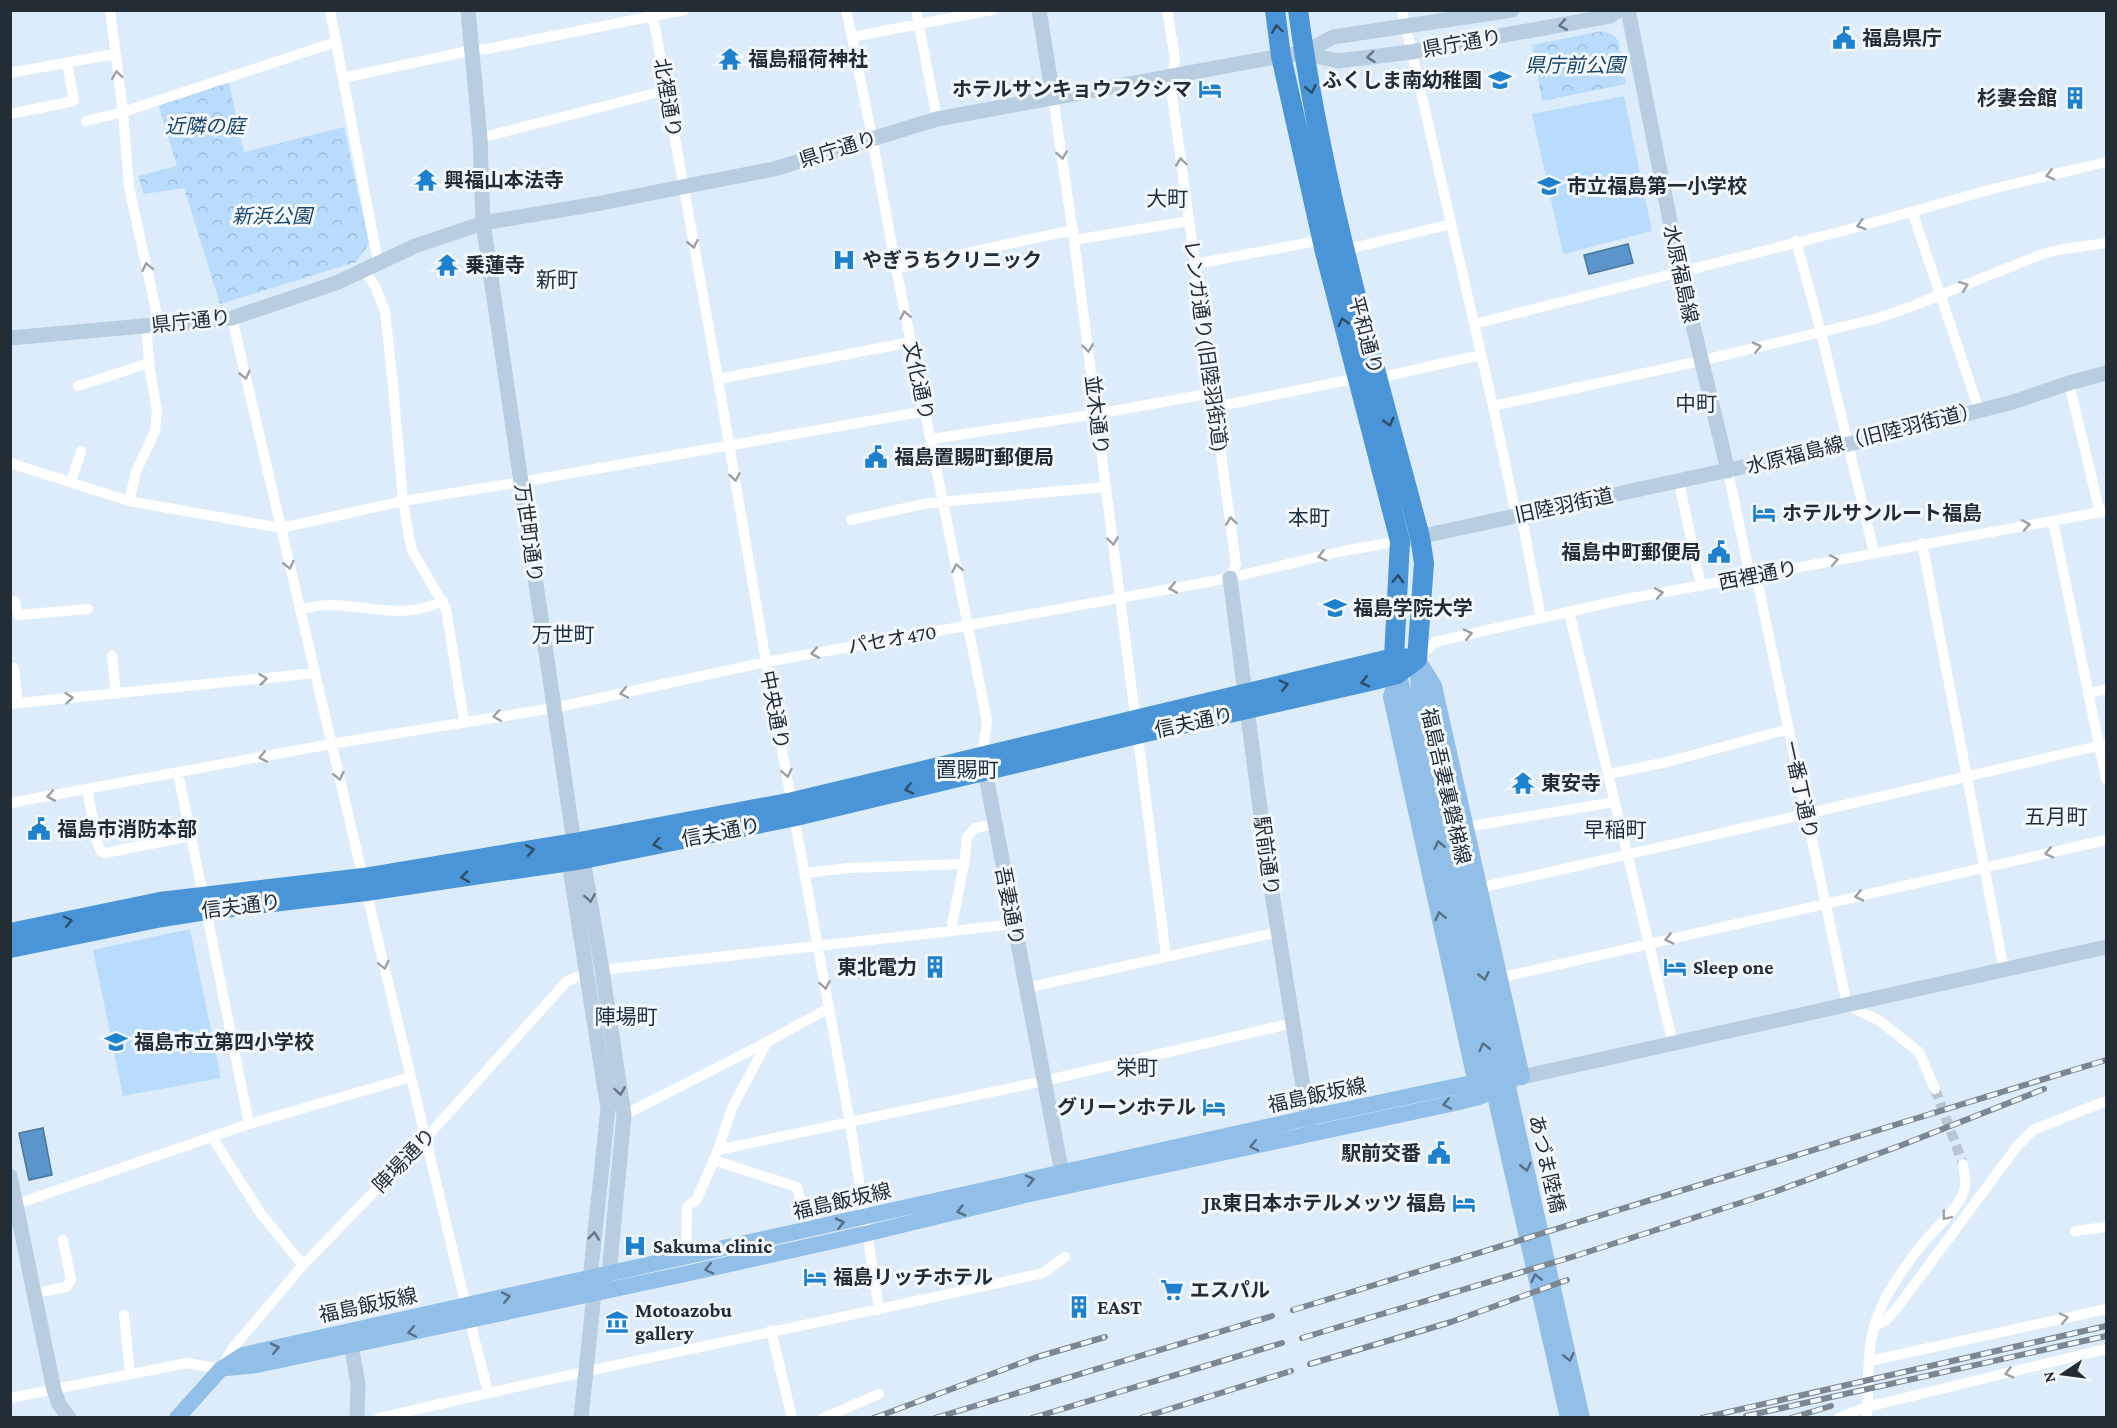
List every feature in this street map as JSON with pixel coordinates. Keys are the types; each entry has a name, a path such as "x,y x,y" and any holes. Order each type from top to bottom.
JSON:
{"highway":[{"name":"平和通り","path":"1275,10 1281,56 1322,240 1358,378 1410,539 1424,563 1417,659"},
{"name":"平和通り","path":"1298,10 1304,53 1344,250 1378,378 1410,539 1396,666"},
{"name":"信夫通り","path":"10,933 160,902 204,903 364,885 575,855 794,809 1247,702 1417,659"},
{"name":"信夫通り","path":"10,948 162,917 204,903"}],"main road":[{"path":"1417,659 1434,686 1522,1077"},
{"name":"福島吾妻裏磐梯線","path":"1417,659 1419,690 1464,921"},
{"path":"1396,666 1391,697 1478,1089"},
{"name":"福島吾妻裏磐梯線","path":"1396,666 1464,921"},
{"name":"あづま陸橋","path":"1464,921 1568,1418"},
{"name":"あづま陸橋","path":"1464,921 1582,1418"},
{"name":"福島飯坂線","path":"592,1286 1478,1089 1522,1077"},
{"name":"福島飯坂線","path":"592,1286 609,1274 808,1230 868,1225"},
{"path":"177,1418 221,1369 257,1365 350,1338 592,1286"}],"street":[{"path":"110,10 123,112 129,187 153,325 149,363 157,410 155,431 136,472 129,501"},
{"path":"330,10 378,262"},
{"name":"万世町通り","path":"468,10 480,138 483,223 575,855 595,971"},
{"path":"343,78 652,14 684,10"},
{"name":"文化通り","path":"846,10 969,625"},
{"path":"916,10 937,119"},
{"path":"852,37 992,10"},
{"path":"1039,10 1053,97"},
{"name":"レンガ通り(旧陸羽街道)","path":"1167,10 1175,59 1171,88 1236,564 1230,578"},
{"path":"1402,10 1541,618"},
{"name":"県庁通り","path":"1304,53 1333,37 1405,28 1512,10"},
{"name":"県庁通り","path":"10,338 231,318 364,271 378,262 415,246 483,223 596,204 774,169 937,119 1281,56 1304,53 1338,61 1411,52 1610,16 1619,10"},
{"name":"水原福島線","path":"1628,10 1700,361"},
{"name":"北裡通り","path":"652,14 682,186"},
{"path":"86,121 123,112 336,42"},
{"path":"10,72 114,54"},
{"path":"10,114 74,100 67,63"},
{"path":"480,138 667,90"},
{"name":"並木通り","path":"1053,97 1074,235 1166,956"},
{"path":"1474,324 2106,162"},
{"name":"中央通り","path":"682,186 868,1225 879,1310"},
{"path":"1912,211 1979,410"},
{"path":"896,268 1074,235 1189,221"},
{"path":"1344,250 1450,224"},
{"path":"1195,264 1322,240"},
{"path":"1796,241 1821,332 1874,552"},
{"path":"1493,406 1700,361 1893,314 2040,255 2057,250 2106,243"},
{"path":"364,271 375,286 385,312 403,501 412,550 446,609 464,721"},
{"path":"231,318 364,885 488,1392"},
{"path":"718,379 911,342"},
{"path":"1378,378 1481,355"},
{"name":"水原福島線（旧陸羽街道）","path":"1700,361 1728,471 1849,444 1979,410 2106,373"},
{"path":"78,386 149,363"},
{"path":"1215,407 1358,378"},
{"path":"2069,383 2103,512"},
{"path":"931,439 1096,414 1212,393"},
{"path":"10,463 129,501 281,528 403,501 926,411"},
{"path":"71,482 81,451"},
{"name":"旧陸羽街道","path":"1410,539 1728,471"},
{"name":"一番丁通り","path":"1728,471 1748,567 1756,575 1847,1005"},
{"path":"1679,482 1701,586"},
{"path":"851,520 944,501 1106,487"},
{"name":"西裡通り","path":"1417,659 1435,642 1621,600 1922,543 2103,512"},
{"path":"2054,521 2088,694 2103,744 2106,779"},
{"name":"パセオ470","path":"10,803 331,744 555,708 766,662 1230,578 1343,551 1410,539"},
{"path":"1922,543 2004,970"},
{"name":"駅前通り","path":"1230,578 1267,862 1309,1125"},
{"path":"10,602 15,601 18,615 88,609"},
{"path":"300,609 330,604 393,612 411,611 443,601"},
{"path":"1569,612 1673,1044"},
{"name":"吾妻通り","path":"969,625 987,721 983,764 1064,1180"},
{"path":"112,656 116,694"},
{"path":"14,668 14,703 315,673"},
{"path":"2088,694 2106,689"},
{"path":"1609,774 1666,762 1789,729"},
{"path":"1479,888 2103,744"},
{"path":"178,772 249,1124"},
{"path":"87,789 98,844 101,851 105,853 191,836"},
{"path":"1466,827 1615,802"},
{"path":"951,930 967,837 975,828 995,824"},
{"path":"1499,978 2106,840"},
{"path":"806,873 849,868 964,864"},
{"name":"陣場通り","path":"221,1369 232,1349 303,1265 426,1138 562,984 595,971 1014,924"},
{"path":"1026,988 1278,932"},
{"path":"1522,1077 2106,947"},
{"path":"595,971 624,1115 609,1274"},
{"path":"581,1418 587,1372 592,1286 608,1109 595,971"},
{"path":"1847,1005 1880,1021 1919,1052 1935,1089"},
{"path":"624,1115 829,1008"},
{"path":"718,1150 1044,1081 1293,1023"},
{"path":"686,1257 687,1207 697,1199 718,1150 732,1108 767,1042"},
{"path":"13,1205 249,1124 411,1077"},
{"path":"1874,1327 1886,1320 1897,1308 2018,1145 2033,1130 2106,1101"},
{"path":"212,1137 261,1214 303,1265"},
{"path":"713,1160 797,1187 808,1230"},
{"path":"1867,1412 1874,1327 1880,1308 1922,1245 1957,1203 1965,1187 1963,1164"},
{"path":"10,1176 13,1205 35,1293 54,1390 59,1404 69,1418"},
{"path":"2075,1231 2106,1227"},
{"path":"35,1293 66,1287 71,1280 63,1240"},
{"path":"379,1418 771,1330 879,1310 1043,1274 1065,1257"},
{"path":"1870,1361 2106,1309"},
{"path":"124,1315 130,1373"},
{"path":"771,1330 792,1418"},
{"path":"350,1338 358,1384 357,1418"},
{"path":"1839,1418 2106,1349"},
{"path":"10,1398 187,1363 221,1369"},
{"path":"823,1418 879,1394"}],"green space":[{"name":"県庁前公園","path":"1602,31 1618,40 1626,84 1542,101 1532,45"},
{"name":"新浜公園","path":"228,78 244,152 344,127 369,244 356,262 220,304 184,188 144,194 138,176 177,166 157,101"},
{"path":"1624,96 1652,231 1563,254 1532,114"},
{"path":"190,929 221,1078 123,1096 93,950"}],"water":[{"path":"1628,244 1633,263 1589,274 1584,255"},
{"path":"43,1128 52,1175 29,1180 19,1133"}],"tunnel":[{"path":"1935,1089 1963,1164"}],"railway":[{"path":"1293,1310 2106,1060"},
{"path":"1302,1338 1572,1257 1771,1193 2044,1089"},
{"path":"1310,1364 1451,1322 1567,1280"},
{"path":"935,1418 1272,1316"},
{"path":"1702,1418 2106,1326"},
{"path":"1746,1416 2106,1336"},
{"path":"874,1418 1037,1357 1105,1337"},
{"path":"1032,1418 1282,1343"},
{"path":"1141,1418 1291,1371"},
{"path":"1791,1418 1831,1406"}],"place":[{"name":"福島県庁","path":"1844,38"},
{"name":"福島稲荷神社","path":"730,59"},
{"name":"ふくしま南幼稚園","path":"1500,80"},
{"name":"ホテルサンキョウフクシマ","path":"1210,89"},
{"name":"杉妻会館","path":"2075,98"},
{"name":"興福山本法寺","path":"426,180"},
{"name":"市立福島第一小学校","path":"1549,186"},
{"name":"やぎうちクリニック","path":"844,260"},
{"name":"乗蓮寺","path":"447,265"},
{"name":"福島置賜町郵便局","path":"876,457"},
{"name":"ホテルサンルート福島","path":"1764,513"},
{"name":"福島中町郵便局","path":"1719,552"},
{"name":"福島学院大学","path":"1335,608"},
{"name":"東安寺","path":"1523,783"},
{"name":"福島市消防本部","path":"39,829"},
{"name":"東北電力","path":"935,967"},
{"name":"Sleep one","path":"1675,967"},
{"name":"福島市立第四小学校","path":"116,1042"},
{"name":"グリーンホテル","path":"1214,1107"},
{"name":"駅前交番","path":"1439,1153"},
{"name":"JR東日本ホテルメッツ 福島","path":"1464,1203"},
{"name":"Sakuma clinic","path":"635,1246"},
{"name":"福島リッチホテル","path":"815,1277"},
{"name":"エスパル","path":"1172,1290"},
{"name":"EAST","path":"1079,1307"},
{"name":"Motoazobu gallery","path":"617,1322"}],"district":[{"name":"大町","path":"1167,199"},
{"name":"新町","path":"557,280"},
{"name":"中町","path":"1696,404"},
{"name":"本町","path":"1309,518"},
{"name":"万世町","path":"563,635"},
{"name":"置賜町","path":"967,770"},
{"name":"五月町","path":"2056,817"},
{"name":"早稲町","path":"1615,830"},
{"name":"陣場町","path":"626,1017"},
{"name":"栄町","path":"1137,1068"}],"park label":[{"name":"近隣の庭","path":"205,126"}]}
